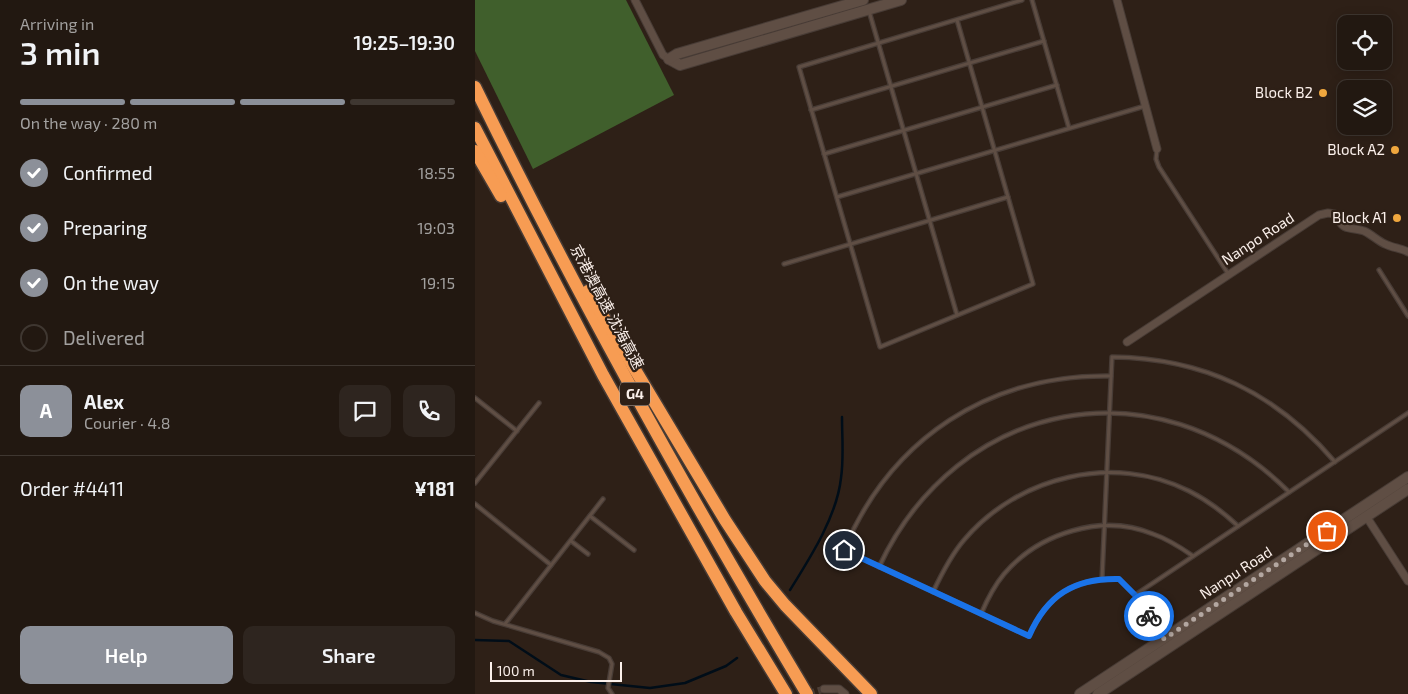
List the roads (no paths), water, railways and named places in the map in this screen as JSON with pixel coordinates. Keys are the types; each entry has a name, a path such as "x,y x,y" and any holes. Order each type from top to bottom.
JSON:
{"highway":[{"name":"京港澳高速 沈海高速","path":"475,87 508,155 618,364 752,601 807,694"},
{"name":"G4","path":"475,128 608,384 721,587 786,694"},
{"path":"475,151 493,183 535,246"},
{"path":"508,155 725,520 765,581 785,605 871,694"}],"street":[{"path":"635,0 663,55 680,64 866,5 901,0"},
{"path":"1117,0 1157,149"},
{"name":"Nanpo Road","path":"1127,342 1319,215 1335,214 1341,225 1347,229 1364,232 1385,244 1408,252"},
{"name":"Nanpu Road","path":"1080,694 1408,477"},
{"name":"Nanpu Road","path":"1098,694 1408,489"},
{"path":"1366,516 1408,581"},
{"path":"824,689 839,689 845,694"}],"lane":[{"path":"957,20 1033,284 880,347 799,68 1022,0"},
{"path":"1032,0 1069,128"},
{"path":"866,5 957,316"},
{"path":"811,110 1044,41"},
{"path":"824,154 1057,85"},
{"path":"837,198 1145,106"},
{"path":"1157,149 1156,159 1159,167 1229,275"},
{"path":"784,264 1008,197"},
{"path":"1379,270 1408,316"},
{"path":"1102,579 1112,356 1175,363 1216,375 1255,393 1306,430 1335,462"},
{"path":"1111,376 1073,376 1036,383 1000,394 965,410 926,437 905,456 880,484 860,516 844,550 1029,636 1035,621 1057,596 1086,582 1102,579 1119,579 1135,595 1164,639"},
{"path":"475,398 517,431"},
{"path":"475,483 539,404"},
{"path":"879,567 896,534 917,504 942,477 971,455 1003,437 1038,424 1073,416 1109,413 1128,414 1165,419 1191,427 1232,446 1263,467 1289,492"},
{"path":"1135,595 1408,413"},
{"path":"933,592 941,573 956,550 978,525 993,512 1028,490 1066,477 1107,472 1148,477 1175,485 1206,500 1239,526"},
{"path":"505,624 603,499"},
{"path":"475,504 551,565"},
{"path":"590,516 634,550"},
{"path":"981,614 1004,574 1020,558 1039,544 1059,534 1082,528 1104,526 1128,527 1151,533 1173,543 1193,556"},
{"path":"571,540 588,554"},
{"path":"475,613 599,652 609,658 613,664 608,688 612,694"}],"waterway":[{"path":"790,590 822,536 834,507 842,470 842,417"},
{"path":"475,640 509,641 561,675 591,682 650,688 685,683 726,666 737,658"}],"tunnel":[{"path":"808,694 824,689"}],"place":[{"name":"Block B2","path":"1323,93"},
{"name":"Block A2","path":"1395,150"},
{"name":"Block A1","path":"1397,218"}]}
